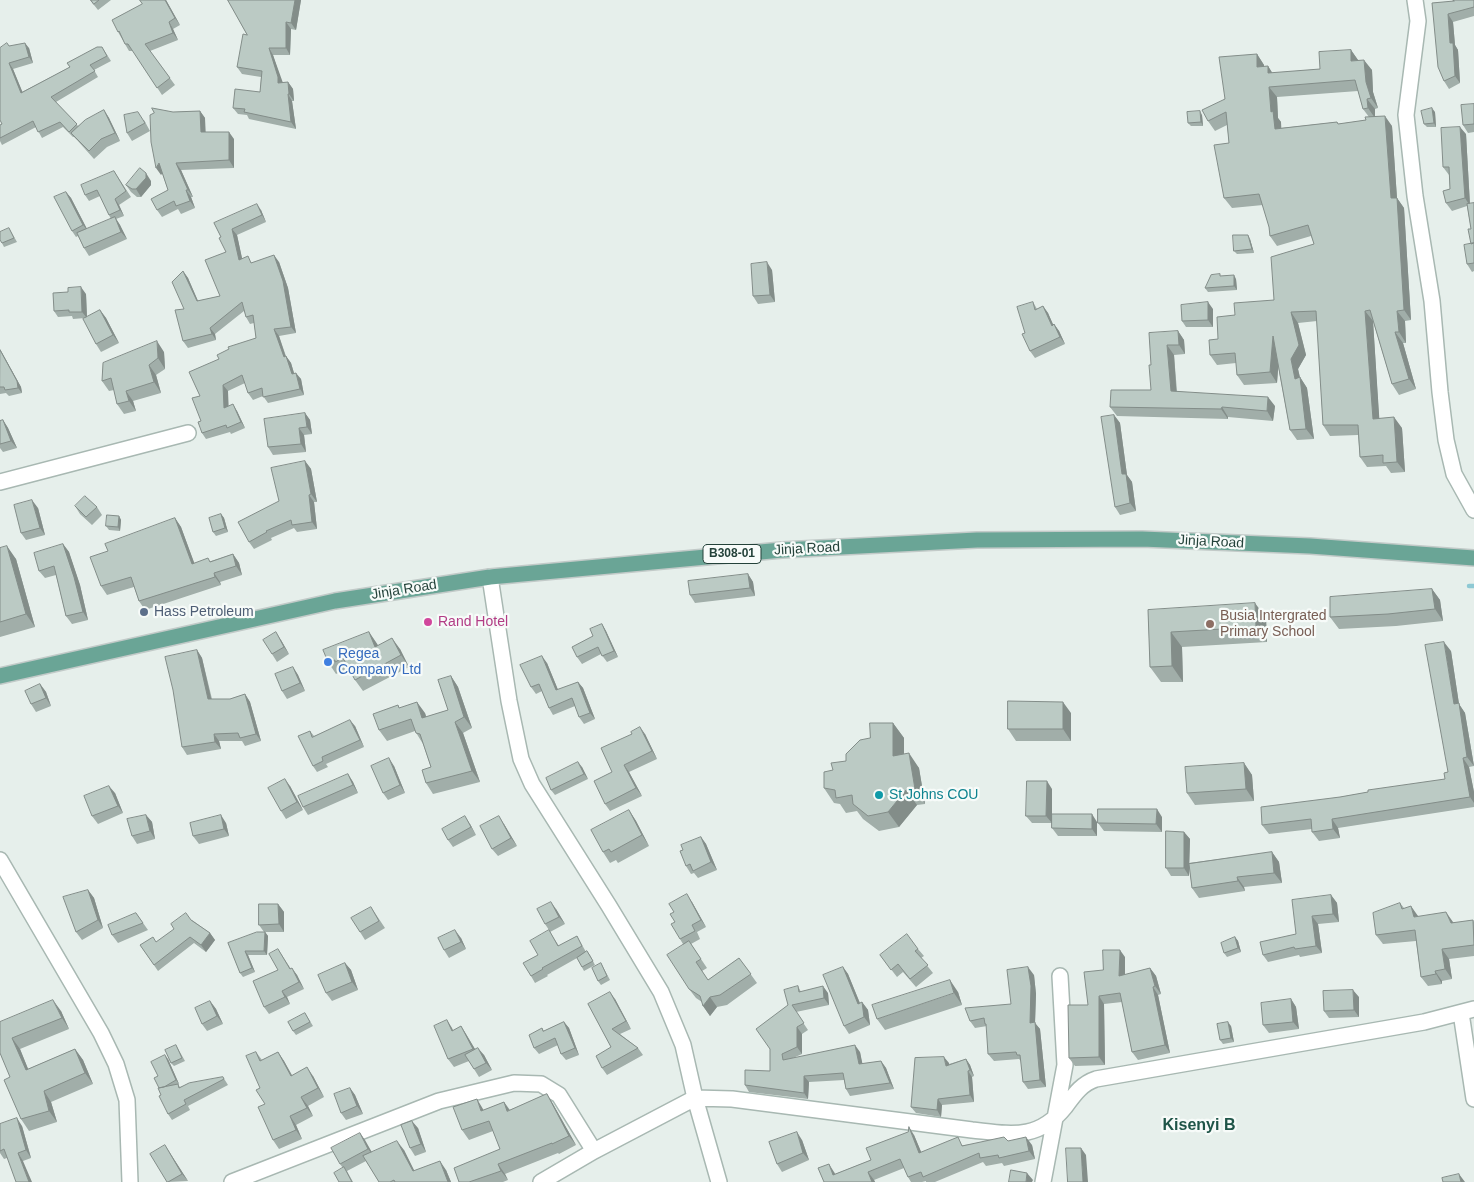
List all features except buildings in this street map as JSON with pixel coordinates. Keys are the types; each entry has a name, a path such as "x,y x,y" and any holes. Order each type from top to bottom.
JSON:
{"main road":[{"name":"Jinja Road","path":"0,676 335,601 490,577 782,550 977,540 1150,539 1310,546 1474,558"}],"street":[{"path":"1415,0 1418,21 1406,115 1415,196 1432,301 1446,440 1454,474 1474,510"},
{"path":"0,482 188,433"},
{"path":"490,577 509,701 521,759 532,784 661,992 683,1045 695,1098 719,1182"},
{"path":"0,860 101,1033 116,1064 127,1100 130,1182"},
{"path":"1043,1182 1065,1065 1060,976"},
{"path":"541,1182 594,1150 695,1098 732,1099 926,1125 1009,1134 1026,1133 1044,1127 1055,1118 1080,1087 1096,1079 1424,1022 1467,1011 1474,1099"},
{"path":"232,1182 438,1101 514,1083 541,1084 559,1095 594,1150"}],"waterway":[{"path":"1469,586 1474,586"}],"place":[{"name":"Hass Petroleum","path":"144,612"},
{"name":"Rand Hotel","path":"428,622"},
{"name":"Busia Intergrated Primary School","path":"1210,624"},
{"name":"Regea Company Ltd","path":"328,662"},
{"name":"St Johns COU","path":"879,795"}],"district":[{"name":"Kisenyi B","path":"1199,1126"}]}
